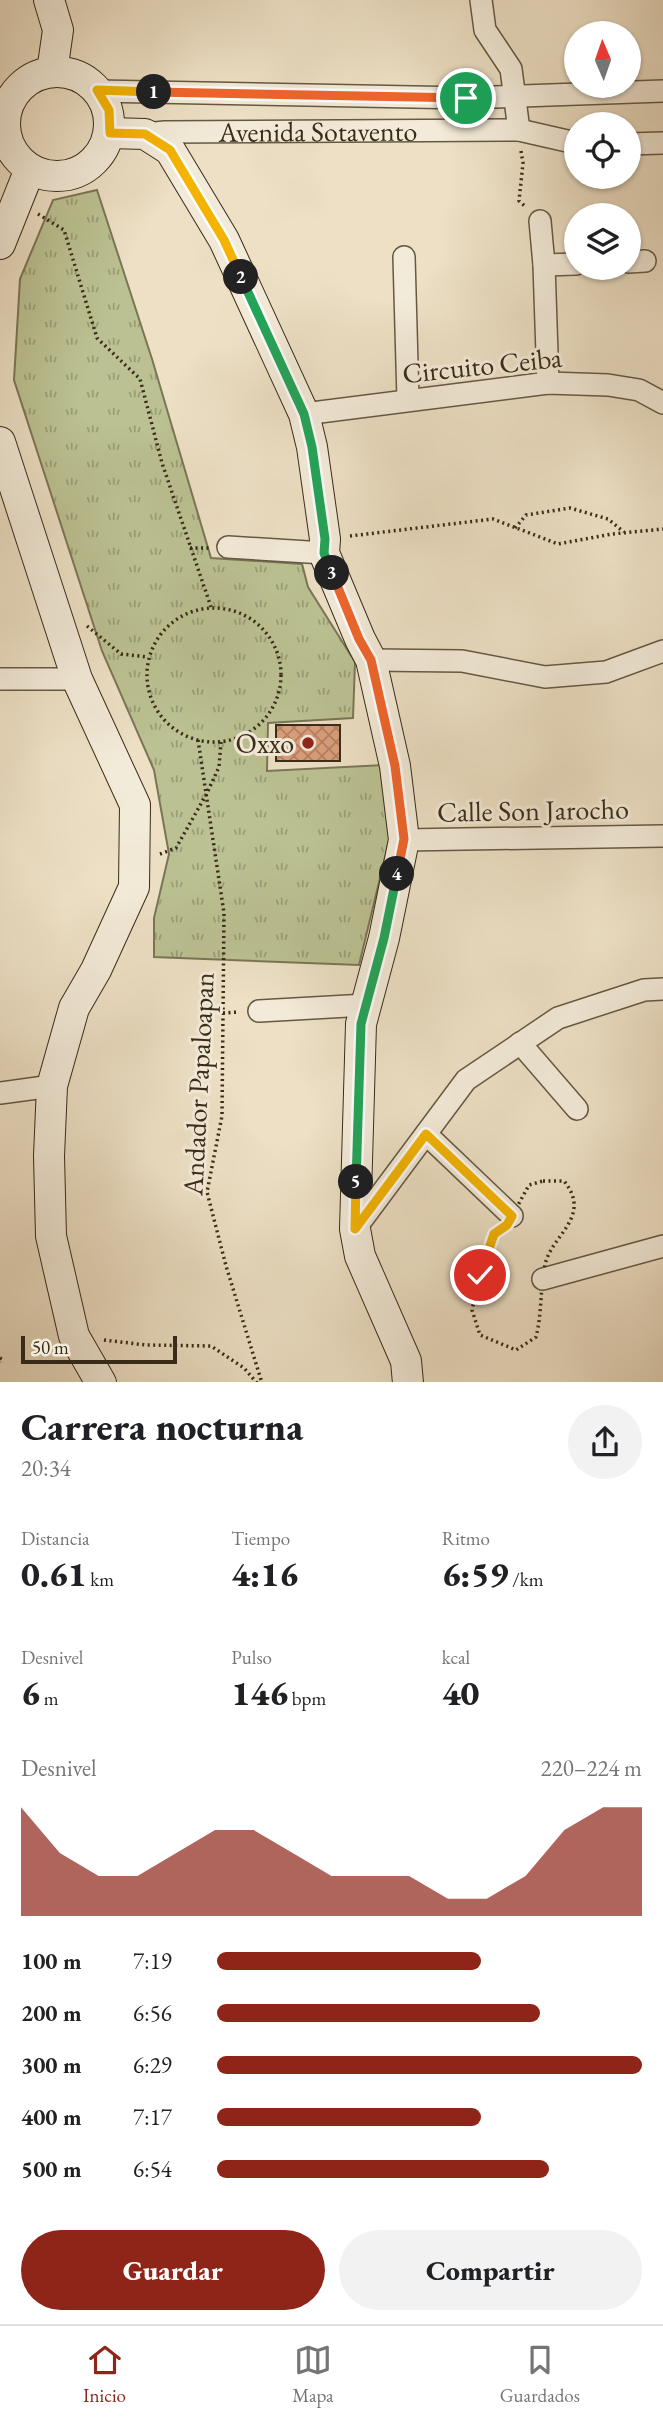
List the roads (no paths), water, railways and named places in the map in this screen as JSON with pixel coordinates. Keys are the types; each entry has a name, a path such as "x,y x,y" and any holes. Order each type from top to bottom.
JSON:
{"street":[{"path":"49,0 58,30 52,72"},
{"path":"481,0 485,30 511,69 519,130"},
{"path":"52,72 76,76 97,90 109,110 110,133 105,148 82,170 65,176 47,176 30,169 3,139 6,97 36,77 52,72"},
{"name":"Avenida Sotavento","path":"97,90 466,98 663,91"},
{"name":"Avenida Sotavento","path":"145,134 519,130 564,140"},
{"path":"110,133 145,134 170,150 224,240 304,414 312,447 324,546 359,639 371,660 395,766 404,839 384,938 361,1024 355,1229 360,1256 406,1361 408,1382"},
{"path":"641,144 663,143"},
{"path":"0,244 30,169"},
{"path":"540,221 548,383"},
{"path":"404,257 408,400"},
{"path":"544,265 564,264"},
{"name":"Circuito Ceiba","path":"304,414 548,383 608,385 639,390 663,403"},
{"path":"0,442 77,679 135,805 134,887 96,970 74,1008 52,1086 49,1156 51,1236 74,1336 101,1382"},
{"path":"228,547 324,546"},
{"path":"371,660 462,661 545,677 606,672 663,650"},
{"path":"0,679 77,679"},
{"name":"Calle Son Jarocho","path":"404,839 663,836"},
{"path":"355,1229 466,1080 558,1018 644,990 663,989"},
{"path":"259,1011 366,1006"},
{"path":"520,1043 577,1109"},
{"path":"0,1093 52,1086"},
{"path":"426,1134 512,1216"},
{"path":"543,1279 663,1246"}],"place":[{"name":"Oxxo","path":"308,743"}]}
